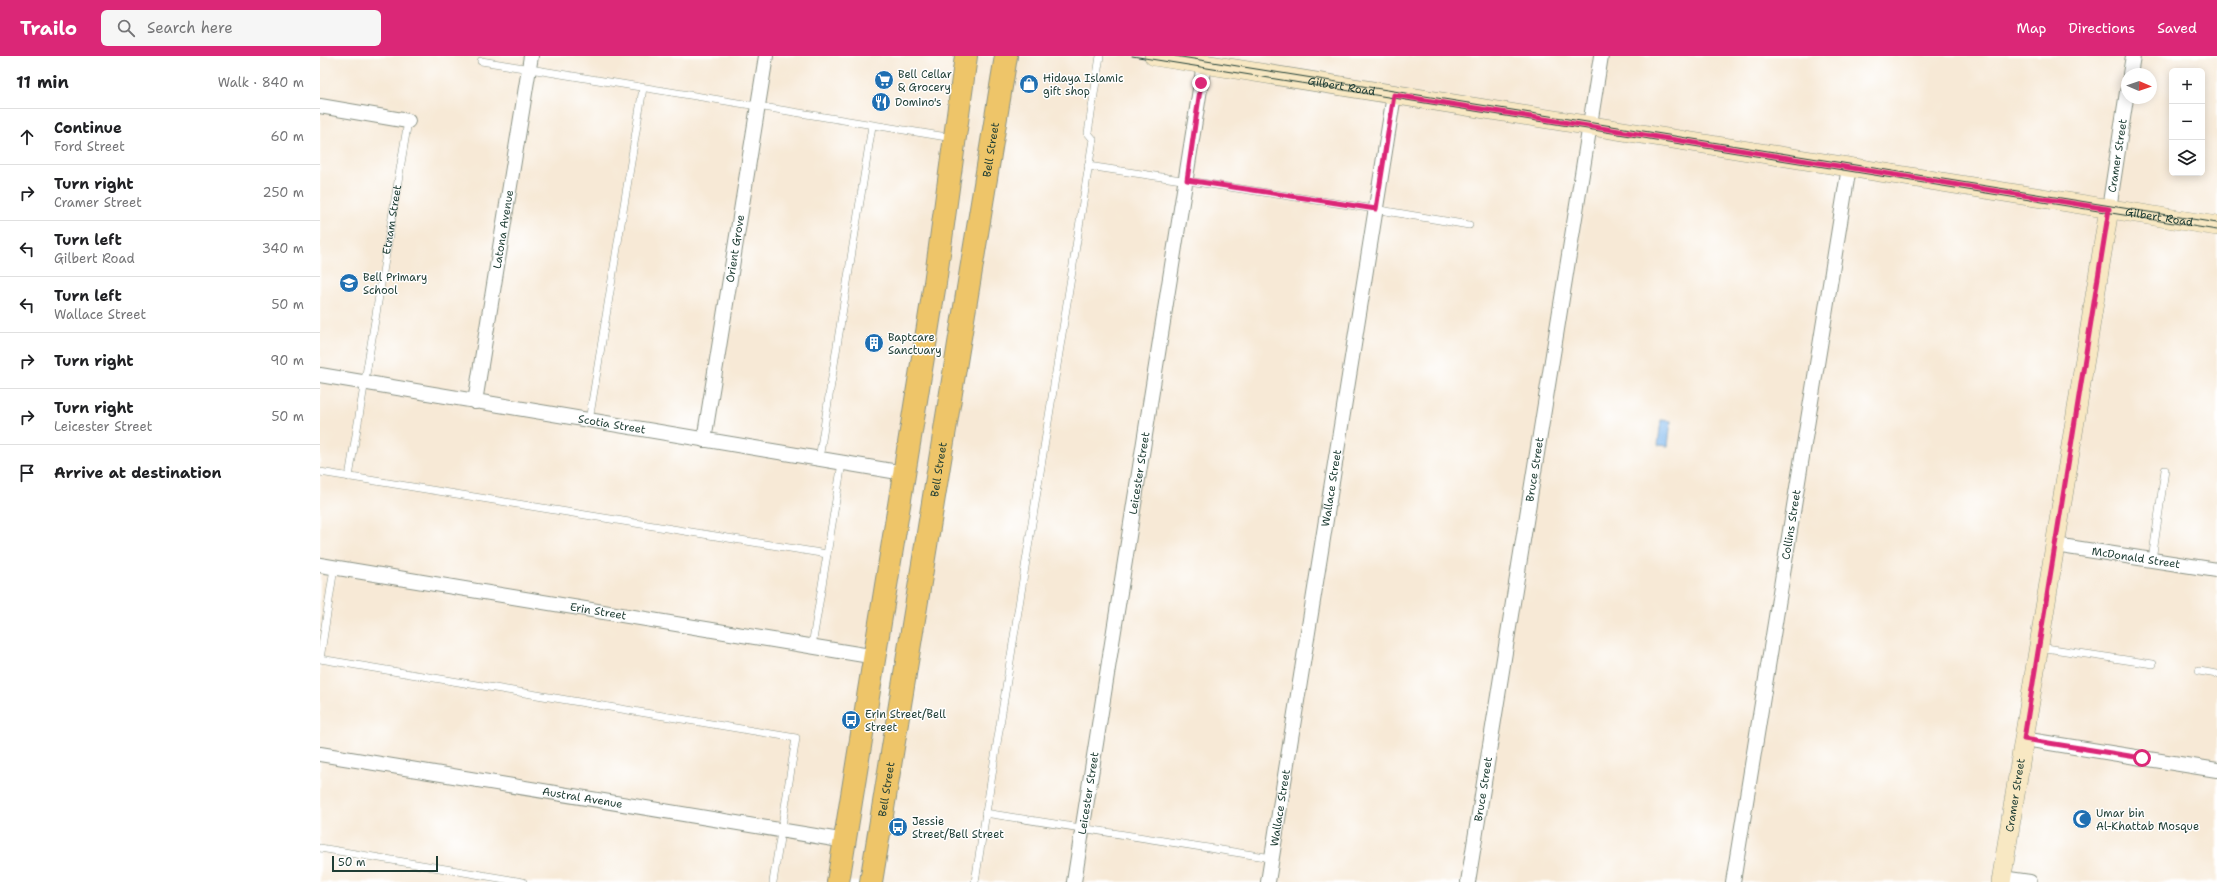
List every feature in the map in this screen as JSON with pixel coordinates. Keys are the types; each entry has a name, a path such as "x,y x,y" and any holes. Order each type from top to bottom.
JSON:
{"highway":[{"path":"838,882 876,657 935,283 966,56"},
{"name":"Bell Street","path":"871,882 1006,56"}],"street":[{"name":"Orient Grove","path":"704,440 766,56"},
{"name":"Gilbert Road","path":"1154,56 2217,226"},
{"name":"Bruce Street","path":"1468,882 1533,487 1601,56"},
{"path":"2131,68 2133,56"},
{"name":"Latona Avenue","path":"475,402 530,63"},
{"name":"Leicester Street","path":"1074,882 1084,829 1204,64"},
{"name":"Wallace Street","path":"1268,882 1394,95"},
{"name":"Cramer Street","path":"2001,880 2125,104"},
{"name":"Etnam Street","path":"320,106 408,121"},
{"name":"Collins Street","path":"1733,882 1849,167"},
{"name":"Scotia Street","path":"320,375 904,473"},
{"name":"McDonald Street","path":"2055,544 2217,570"},
{"name":"Erin Street","path":"320,566 876,657"},
{"path":"2024,739 2217,770"},
{"name":"Austral Avenue","path":"320,754 846,841"},
{"path":"2001,880 2030,882"}],"lane":[{"path":"975,882 1093,140 1088,133 1100,56"},
{"path":"481,61 530,63 643,88 955,139"},
{"path":"589,421 643,88"},
{"name":"Etnam Street","path":"349,477 408,121"},
{"path":"819,459 872,126"},
{"path":"1088,166 1376,209 1469,225"},
{"path":"812,646 842,463"},
{"path":"2152,560 2165,470"},
{"path":"320,472 827,554"},
{"path":"334,568 320,659 796,738 773,882"},
{"path":"2039,647 2153,664"},
{"path":"2199,671 2217,674"},
{"path":"985,813 1272,858"},
{"path":"320,848 523,882"}],"water":[{"path":"1661,420 1671,421 1668,446 1658,445"}],"tram line":[{"path":"1132,56 2217,230"},
{"path":"1175,56 2217,223"}],"place":[{"name":"Bell Cellar & Grocery","path":"884,80"},
{"name":"Hidaya Islamic gift shop","path":"1029,84"},
{"name":"Domino's","path":"881,102"},
{"name":"Bell Primary School","path":"349,283"},
{"name":"Baptcare Sanctuary","path":"874,343"},
{"name":"Erin Street/Bell Street","path":"851,720"},
{"name":"Umar bin Al-Khattab Mosque","path":"2082,819"},
{"name":"Jessie Street/Bell Street","path":"898,827"}],"route":[{"path":"1201,83 1187,180 1376,209 1394,95 2109,209 2024,739 2142,758"}]}
